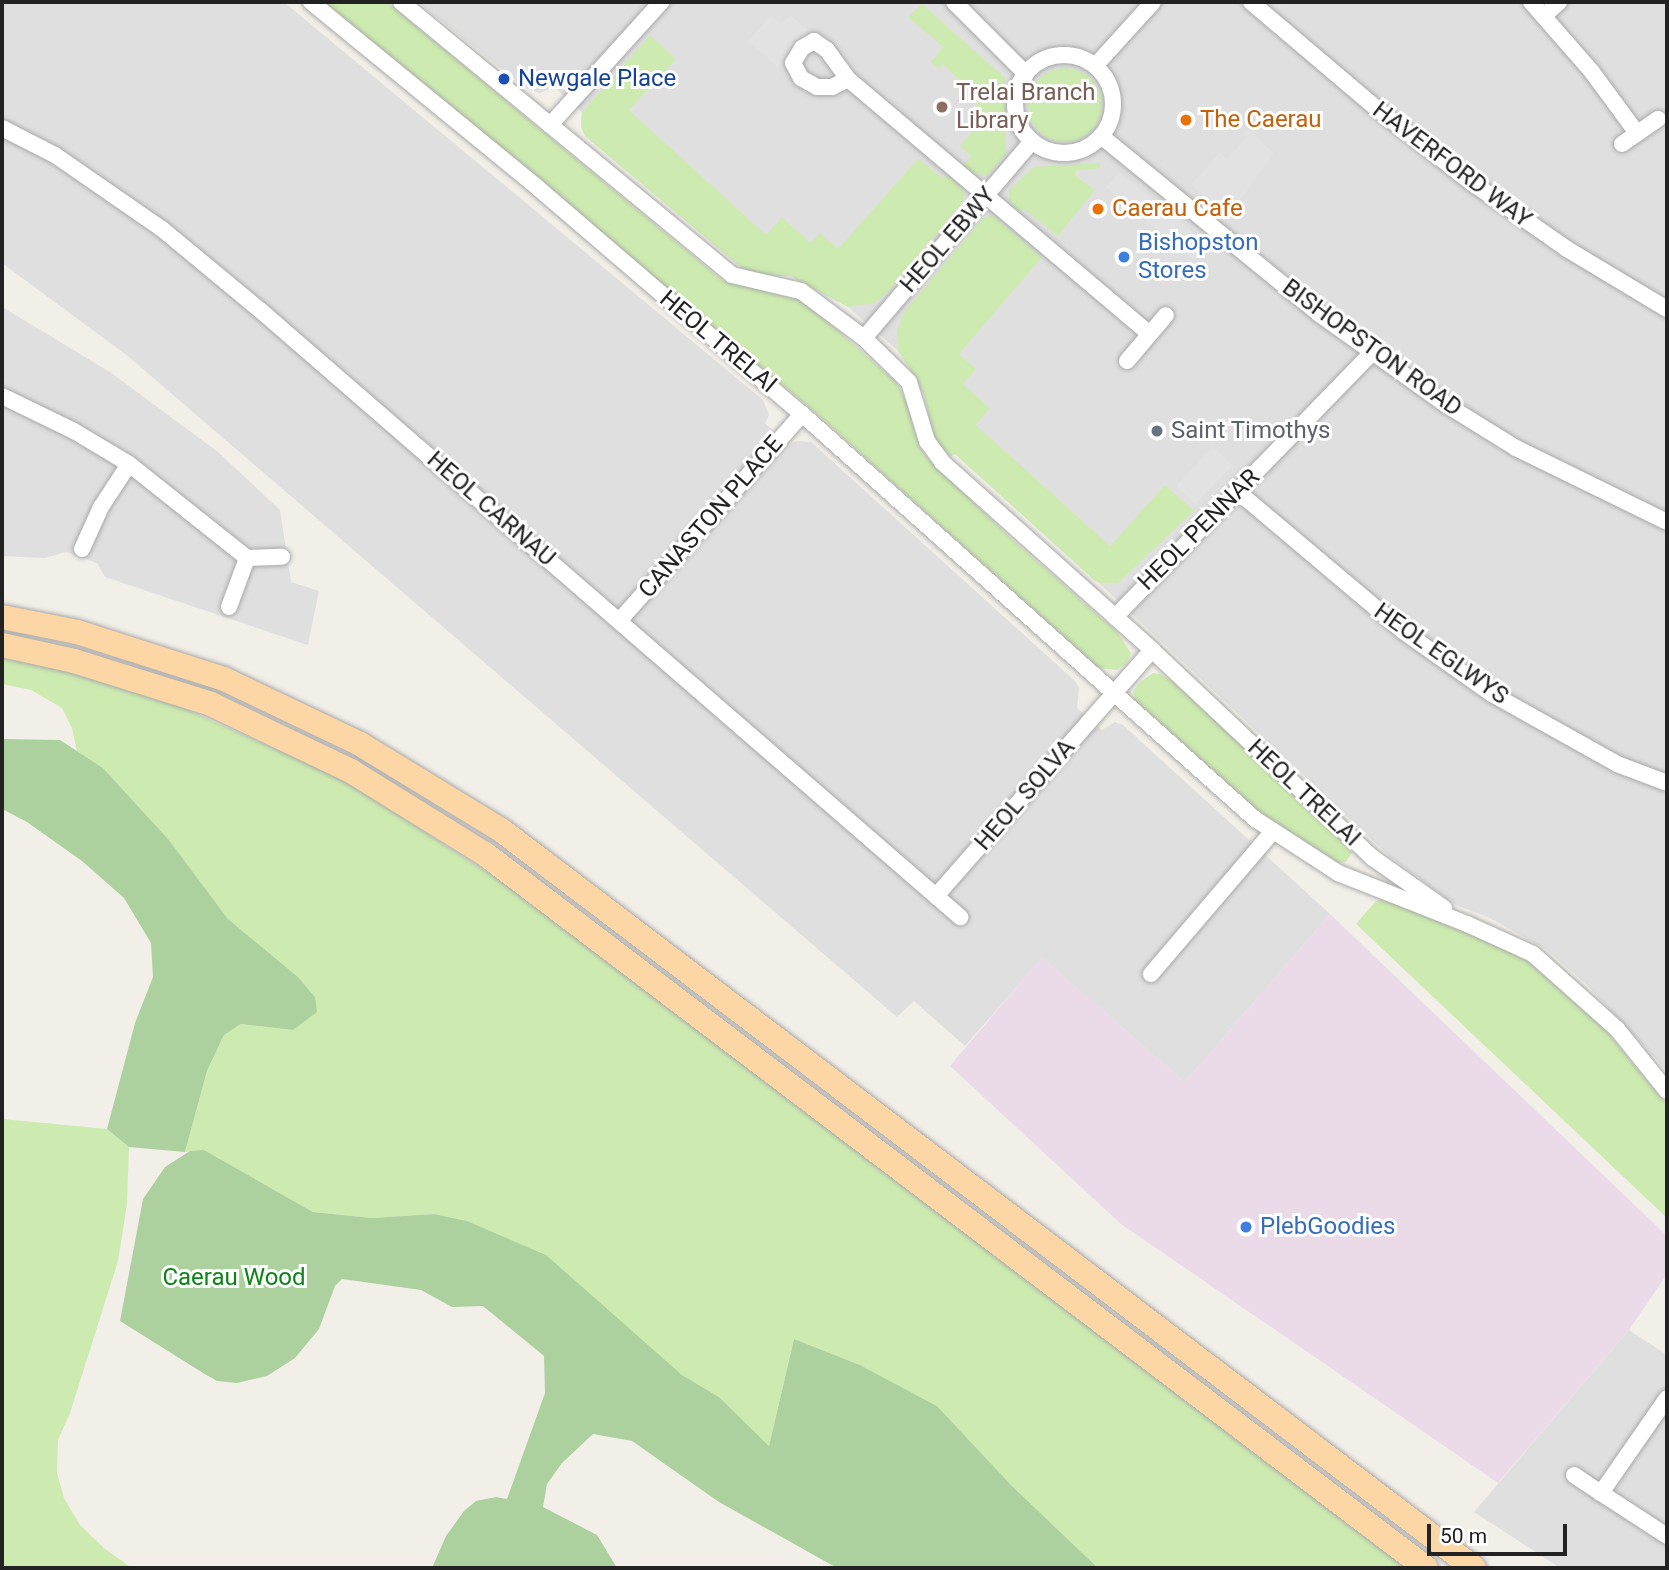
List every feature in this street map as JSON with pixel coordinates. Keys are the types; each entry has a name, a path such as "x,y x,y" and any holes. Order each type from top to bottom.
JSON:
{"main road":[{"path":"2,617 77,632 224,679 360,744 501,830 1474,1568"},
{"path":"2,645 86,664 211,704 351,771 485,854 1426,1568"}],"street":[{"name":"HEOL TRELAI","path":"312,2 538,188 802,414 1255,819 1338,873 1467,923 1533,954 1617,1028 1667,1091"},
{"name":"HEOL TRELAI","path":"401,2 732,275 800,291 864,338 909,383 927,441 943,463 1152,650 1373,858 1467,923"},
{"path":"551,125 661,2"},
{"path":"954,2 1026,74"},
{"path":"1096,66 1153,2"},
{"name":"HAVERFORD WAY","path":"1251,2 1377,109 1471,182 1567,249 1667,309"},
{"path":"1531,2 1592,72 1637,134"},
{"path":"1544,16 1559,2"},
{"path":"1059,56 1082,58 1096,66 1112,93 1111,116 1101,136 1075,152 1045,150 1032,141 1022,130 1015,101 1026,74 1037,63 1059,56"},
{"path":"848,79 1149,333"},
{"path":"1622,144 1658,119"},
{"name":"HEOL CARNAU","path":"2,128 55,155 162,229 271,319 960,917"},
{"name":"BISHOPSTON ROAD","path":"1101,136 1198,217 1373,353 1445,404 1516,447 1667,522"},
{"name":"HEOL EBWY","path":"864,338 1032,141"},
{"path":"1127,361 1166,315"},
{"name":"HEOL PENNAR","path":"1115,617 1373,353"},
{"path":"2,396 74,431 129,464 247,558 282,557"},
{"name":"CANASTON PLACE","path":"620,621 802,414"},
{"path":"82,549 104,518 129,464"},
{"name":"HEOL EGLWYS","path":"1237,491 1403,631 1492,695 1617,764 1667,783"},
{"path":"229,607 247,558"},
{"path":"1114,695 1152,650"},
{"name":"HEOL SOLVA","path":"936,896 1114,695"},
{"name":"HEOL TRELAI","path":"1151,974 1273,831"},
{"path":"1365,884 1373,858"},
{"path":"1601,1493 1667,1398"},
{"path":"1574,1475 1667,1536"}],"shaded area":[{"path":"2,2 284,2 763,400 769,415 765,423 790,445 796,441 811,442 1075,681 1079,688 1077,708 1102,730 1115,722 1123,725 1330,914 1185,1082 1042,958 965,1046 914,1001 897,1017 129,357 2,263"},
{"path":"418,2 1667,2 1667,1071 1586,984 1547,950 1490,918 1456,905 1389,856 1099,583 955,454 950,456 934,438 927,400 898,351 848,307 790,276 760,275 743,269 585,136 581,126 582,112 554,87 540,93 527,89"},
{"path":"771,15 781,24 790,15 808,31 777,67 748,41"},
{"path":"1248,129 1274,153 1229,215 1191,185 1219,153 1228,159 1246,137 1243,134"},
{"path":"1119,172 1207,244 1194,260 1106,187"},
{"path":"2,307 110,372 218,452 280,510 291,582 319,591 308,645 105,577 97,563 66,552 45,558 2,556"},
{"path":"1213,446 1233,466 1195,504 1176,486"},
{"path":"1330,914 1667,1236 1667,1274 1629,1330 1498,1483 1121,1224 950,1066 1042,957 1185,1082"},
{"path":"1629,1330 1667,1355 1667,1568 1560,1568 1474,1512"}],"green space":[{"path":"324,2 387,2 722,280 799,300 819,314 896,382 907,403 920,448 929,460 1013,540 1117,632 1131,653 1127,662 1117,670 1098,668 817,414"},
{"path":"922,4 1005,78 1006,154 988,175 973,174 962,166 971,156 960,146 986,115 976,105 984,95 966,79 963,83 942,64 939,69 931,62 943,47 908,17"},
{"path":"650,35 676,59 629,110 766,235 782,217 810,243 820,233 838,249 918,159 944,179 948,175 959,185 965,193 962,203 889,291 874,303 848,307 790,276 760,275 743,269 585,136 581,127 582,112"},
{"path":"1058,68 1072,68 1086,74 1096,84 1102,105 1100,119 1086,136 1072,142 1058,142 1044,136 1034,126 1028,112 1028,98 1034,84 1044,74"},
{"path":"1100,163 1100,168 1075,171 1075,175 1095,190 1058,236 1024,209 1018,211 1009,200 1009,190 1033,167"},
{"path":"992,215 1042,257 959,354 976,369 963,384 990,408 976,425 1110,546 1165,485 1194,511 1118,583 1099,583 1094,580 955,454 950,456 944,450 934,437 922,387 898,351 897,330 904,312 983,218"},
{"path":"2,658 38,663 168,701 340,778 509,886 1407,1568 1098,1568 1012,1486 937,1406 860,1365 794,1339 769,1446 719,1397 682,1375 522,1246 467,1221 434,1214 372,1218 313,1212 204,1150 185,1152 207,1071 224,1035 241,1024 293,1030 315,997 298,977 228,919 169,840 103,768 77,751 72,728 62,708 31,690 2,684"},
{"path":"1153,673 1173,682 1348,843 1352,853 1346,862 1334,863 1261,815 1136,704 1133,692 1139,683"},
{"path":"2,739 60,740 103,768 169,840 228,919 298,977 315,997 317,1012 293,1030 241,1024 224,1035 207,1071 185,1152 129,1147 107,1129 135,1023 153,977 151,943 124,898 82,861 27,822 2,809"},
{"path":"1384,898 1437,917 1526,960 1599,1022 1667,1105 1667,1218 1356,924 1375,902"},
{"path":"2,1119 107,1129 129,1147 127,1204 118,1261 70,1413 58,1440 57,1473 64,1498 80,1525 105,1549 132,1568 2,1568"},
{"name":"Caerau Wood","path":"204,1150 313,1212 372,1218 434,1214 467,1221 546,1255 682,1375 719,1397 769,1446 794,1339 860,1365 937,1406 1012,1486 1098,1568 837,1568 719,1502 632,1441 593,1434 562,1463 547,1484 543,1507 597,1535 617,1568 432,1568 446,1536 464,1511 476,1501 496,1497 507,1499 545,1393 544,1356 483,1306 452,1307 421,1290 342,1279 335,1286 319,1329 295,1358 267,1376 237,1383 217,1381 203,1373 120,1321 143,1199 165,1167 190,1151"}],"place":[{"name":"Newgale Place","path":"504,79"},
{"name":"Trelai Branch Library","path":"942,107"},
{"name":"The Caerau","path":"1186,120"},
{"name":"Caerau Cafe","path":"1098,209"},
{"name":"Bishopston Stores","path":"1124,257"},
{"name":"Saint Timothys","path":"1157,431"},
{"name":"PlebGoodies","path":"1246,1227"}]}
